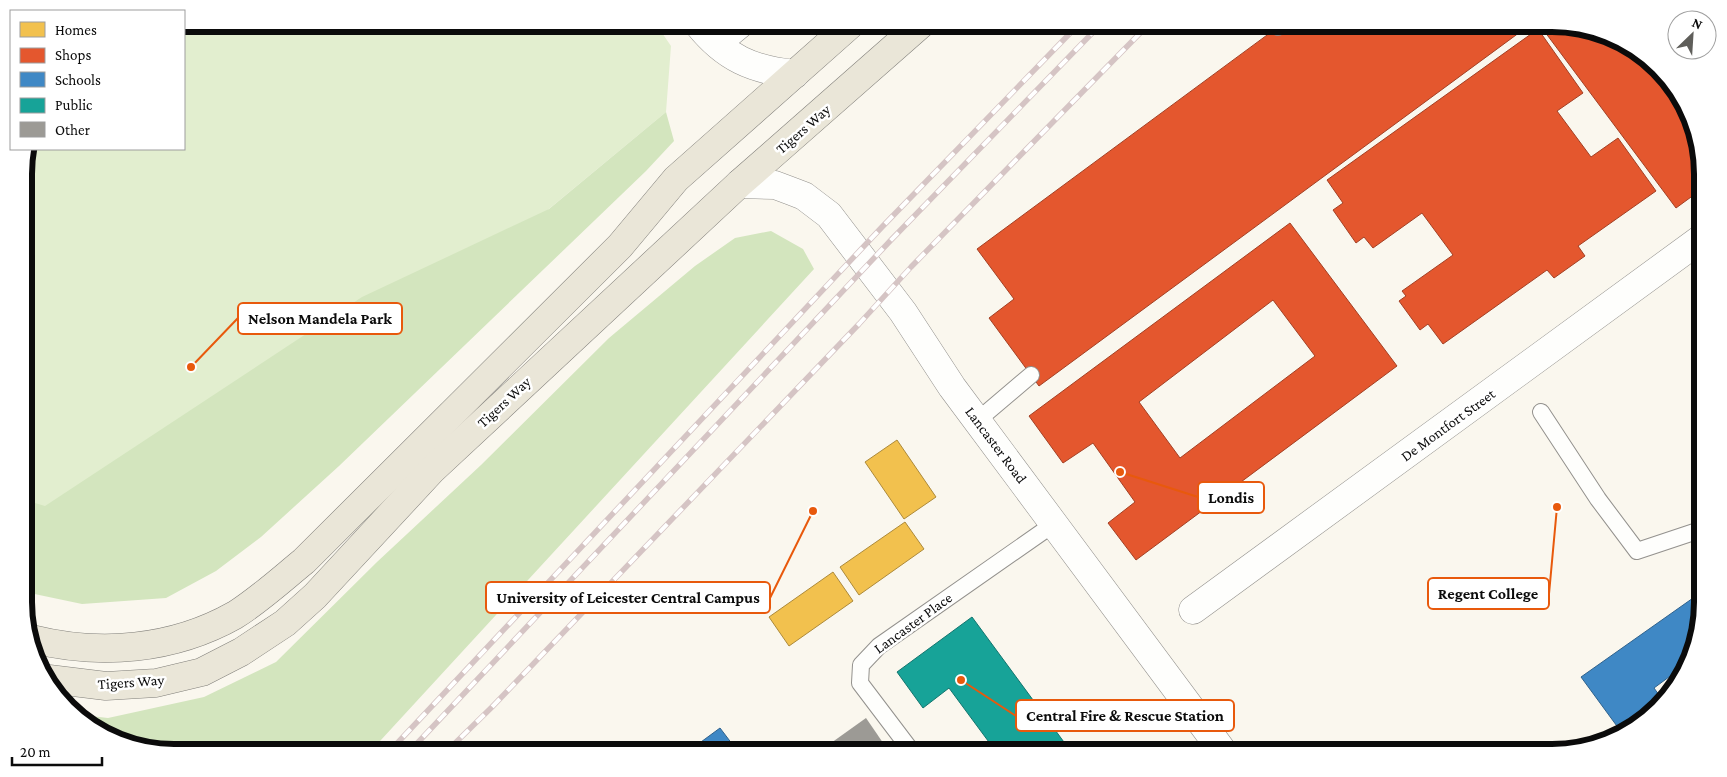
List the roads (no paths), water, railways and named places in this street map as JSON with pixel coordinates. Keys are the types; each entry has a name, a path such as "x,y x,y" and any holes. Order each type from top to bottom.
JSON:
{"main road":[{"name":"Tigers Way","path":"56,680 106,686 156,683 202,672 241,652 285,623 315,596 432,470 739,184 910,32"},
{"name":"Tigers Way","path":"37,640 90,648 136,648 171,641 204,630 235,615 304,561 620,246 676,178 842,33"}],"street":[{"path":"707,33 739,61 758,69 795,74"},
{"path":"717,43 730,33"},
{"name":"Lancaster Road","path":"739,184 775,186 791,191 804,196 829,215 902,312 952,387 1055,523 1217,744"},
{"name":"De Montfort Street","path":"1193,610 1694,244"}],"lane":[{"path":"978,420 1031,376"},
{"path":"1541,412 1598,499 1637,551 1694,532"},
{"name":"Lancaster Place","path":"906,744 860,683 861,665 879,646 1055,523"}],"railway":[{"path":"396,744 882,227 1071,32"},
{"path":"416,744 891,240 1093,32"},
{"path":"454,744 492,707 859,324 911,267 1141,32"}],"place":[{"name":"Nelson Mandela Park","path":"191,367"},
{"name":"Londis","path":"1120,472"},
{"name":"Regent College","path":"1557,507"},
{"name":"University of Leicester Central Campus","path":"813,511"},
{"name":"Central Fire & Rescue Station","path":"961,680"}]}
